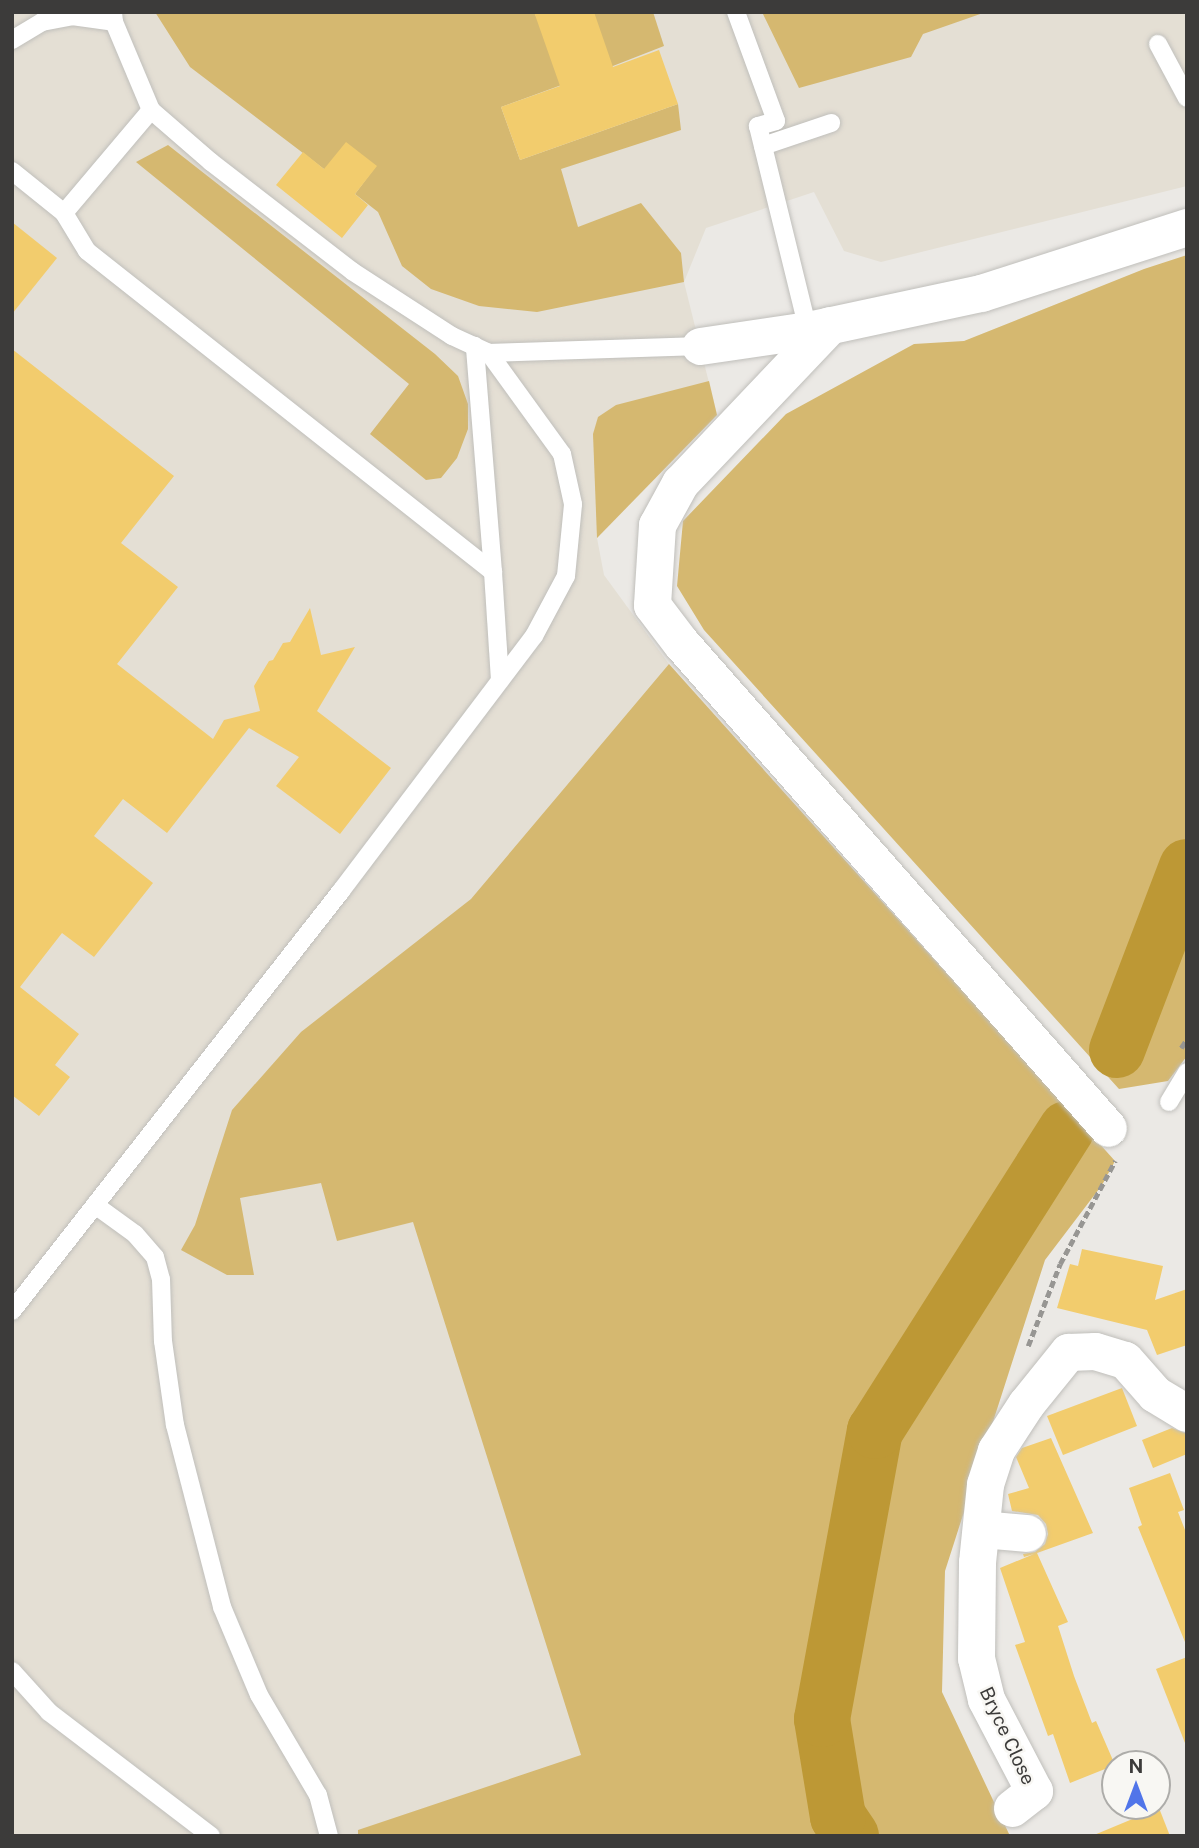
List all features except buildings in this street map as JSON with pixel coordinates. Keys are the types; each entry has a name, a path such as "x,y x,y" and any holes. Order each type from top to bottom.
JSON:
{"street":[{"path":"700,346 819,328 981,293 1187,227"},
{"path":"819,328 680,483 657,525 652,605 681,643 1108,1128"},
{"name":"Bryce Close","path":"1012,1808 1034,1791 986,1699 976,1658 975,1603 985,1484 996,1450 1026,1404 1068,1352 1095,1351 1125,1360 1155,1394 1187,1413"},
{"path":"981,1529 1027,1533"}],"lane":[{"path":"736,12 776,121 758,127 819,328"},
{"path":"12,40 42,22 72,16 114,17 151,110 211,162 352,271 452,336 482,350 700,346"},
{"path":"1158,44 1187,98"},
{"path":"64,213 151,110"},
{"path":"763,146 831,123"},
{"path":"12,171 64,213 87,250 493,572"},
{"path":"482,350 500,680"},
{"path":"12,1311 341,891 534,636 566,576 573,504 562,454 482,350"},
{"path":"1169,1102 1187,1072"},
{"path":"95,1205 135,1234 155,1257 161,1279 163,1341 175,1425 222,1607 259,1695 318,1795 329,1836"},
{"path":"12,1671 49,1712 211,1836"}],"shaded area":[{"path":"12,12 1187,12 1187,186 881,262 844,251 814,192 706,228 684,282 717,415 597,538 604,575 669,664 737,1836 12,1836"},
{"path":"155,12 534,12 567,83 501,107 520,160 678,104 681,130 561,169 578,227 641,203 681,253 684,282 537,312 479,306 431,289 402,266 378,212 355,194 376,166 324,169 190,67"},
{"path":"594,12 653,12 664,46 595,73"},
{"path":"762,12 986,12 923,34 911,57 799,88"},
{"path":"168,145 435,354 458,376 468,404 468,429 457,458 441,478 426,480 370,434 409,384 136,162"},
{"path":"1187,255 1187,1056 1168,1081 1119,1089 704,630 677,586 683,521 786,414 914,344 964,341 1144,269"},
{"path":"709,381 717,415 597,538 593,434 598,417 616,405"},
{"path":"669,664 1115,1161 1102,1185 1045,1260 945,1571 942,1692 1010,1836 358,1836 358,1830 581,1755 413,1222 337,1241 321,1183 240,1198 254,1275 227,1275 181,1250 195,1225 232,1110 301,1032 471,899"}],"waterway":[{"path":"1117,1050 1187,867"},
{"path":"851,1836 838,1817 822,1719 875,1431 1067,1129"}]}
